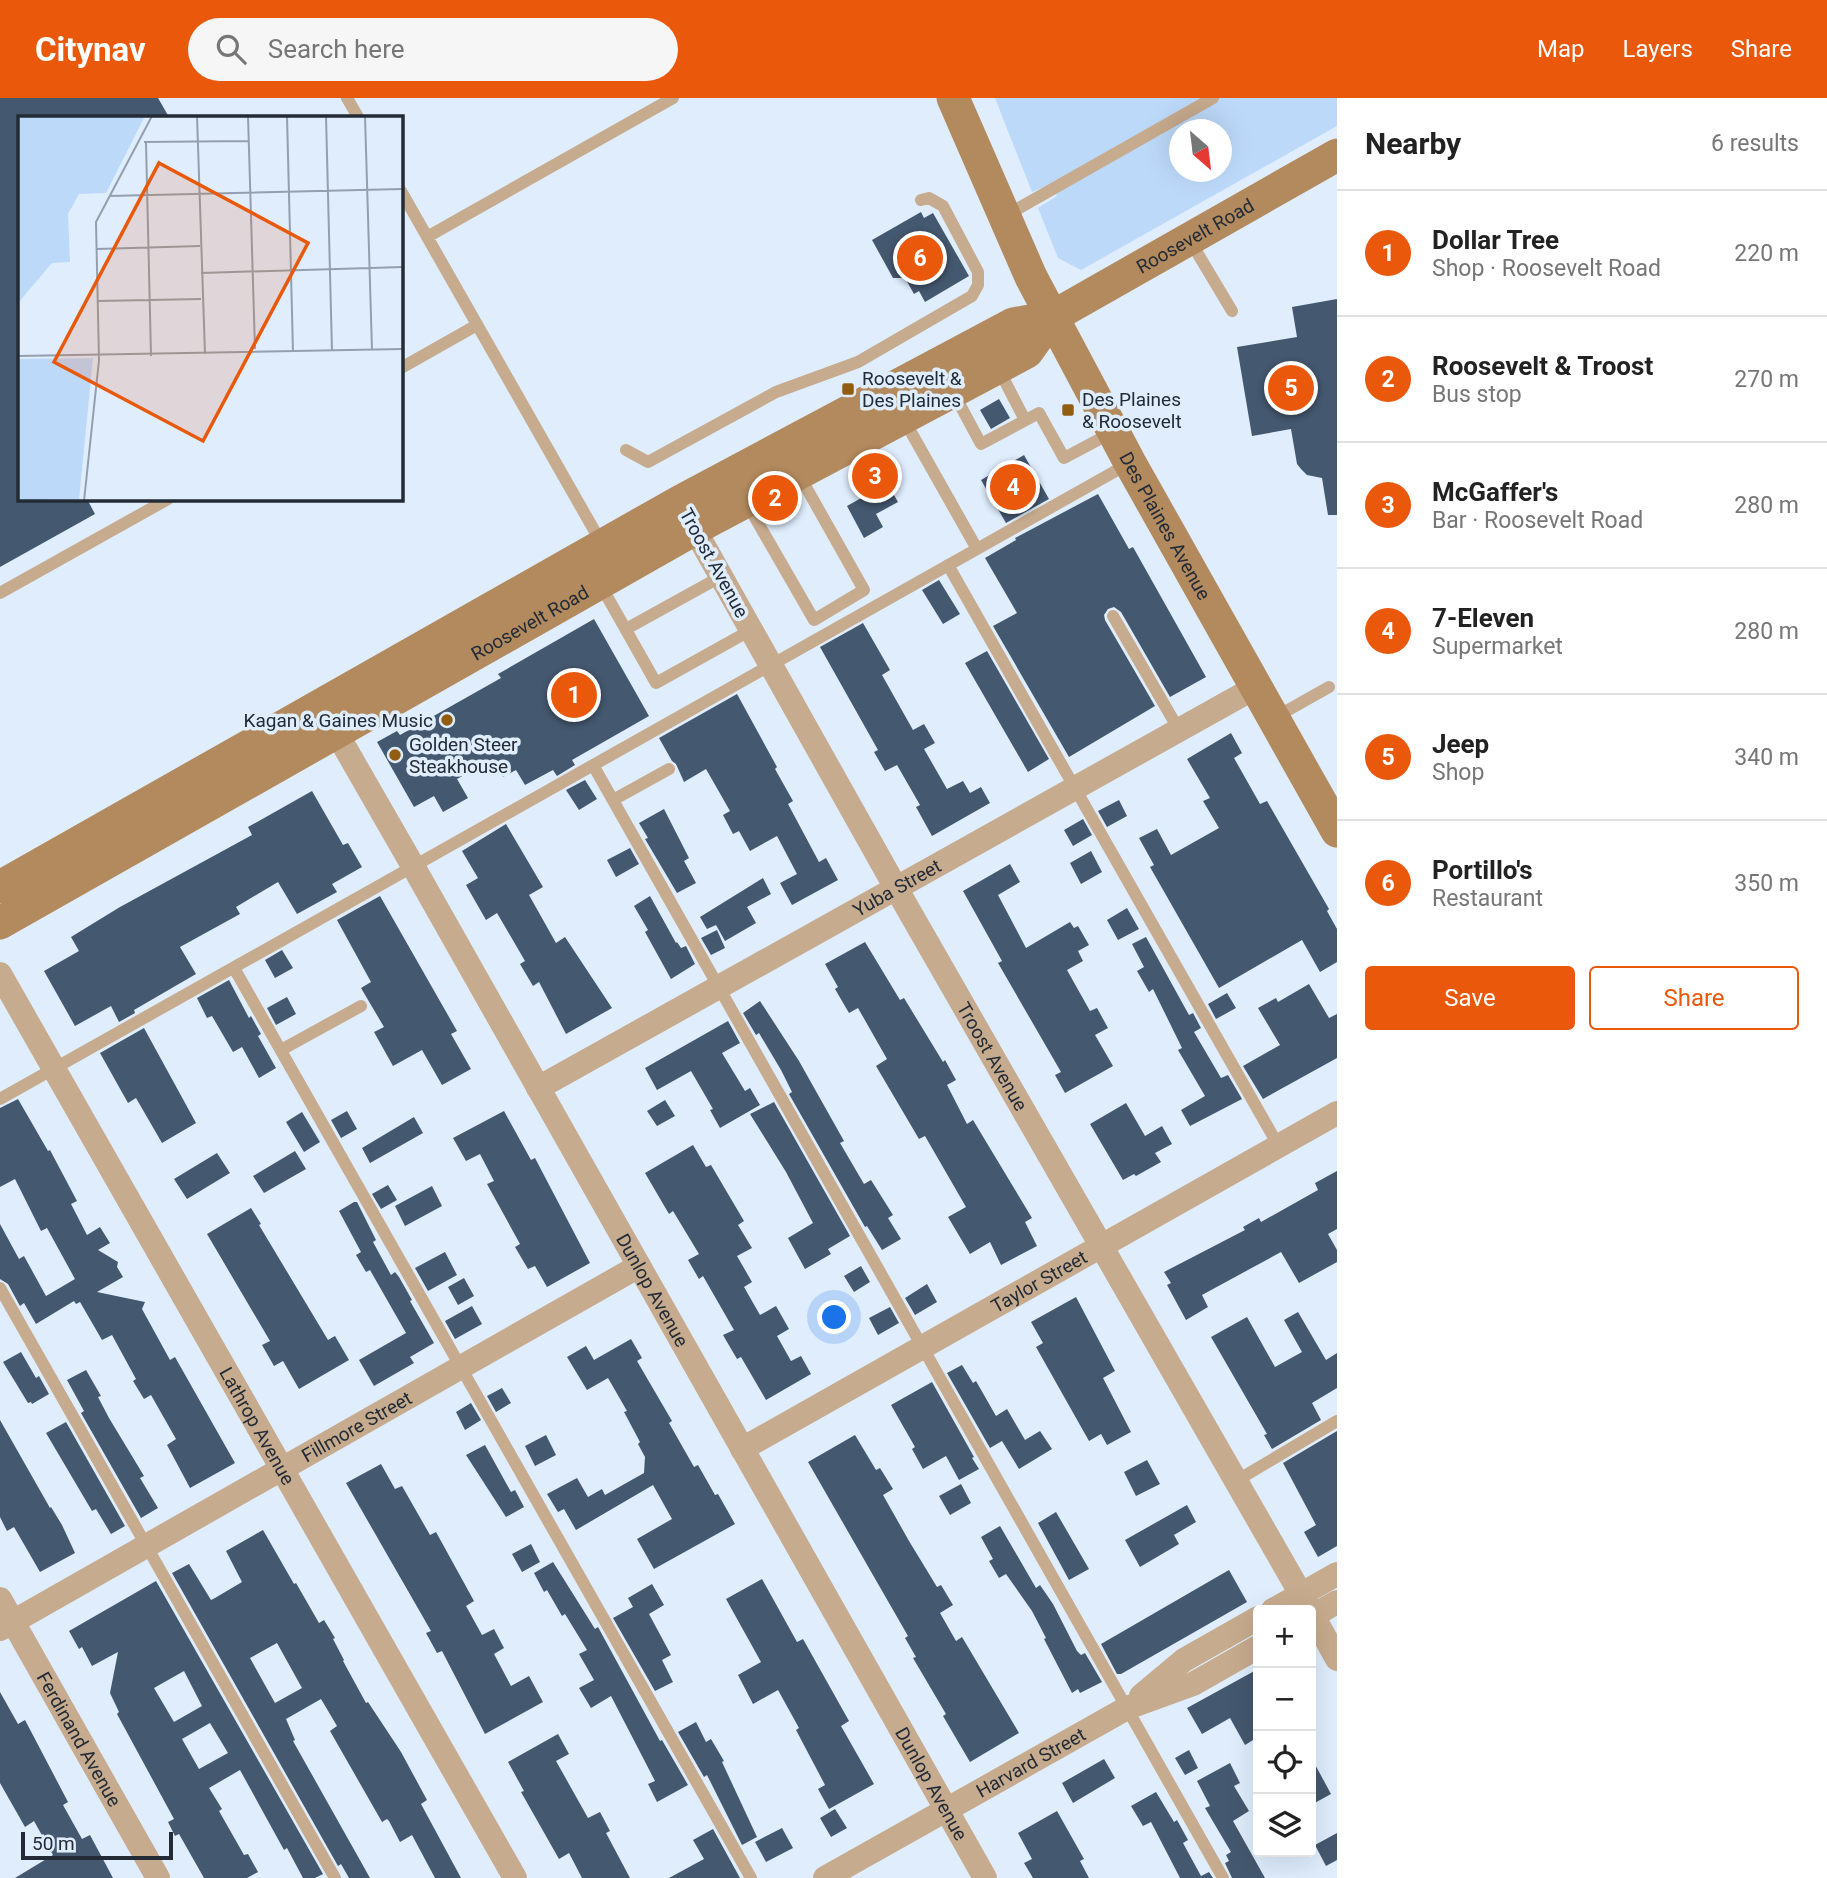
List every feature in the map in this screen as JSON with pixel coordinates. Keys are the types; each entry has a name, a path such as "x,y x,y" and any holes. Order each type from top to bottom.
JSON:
{"main road":[{"name":"Des Plaines Avenue","path":"953,98 1031,277 1113,432 1273,718 1332,810"},
{"name":"Roosevelt Road","path":"0,923 336,732 601,564 990,353 1013,324 1052,317 1337,155"},
{"name":"Roosevelt Road","path":"0,887 310,711 601,564"}],"street":[{"name":"Troost Avenue","path":"687,515 896,888 1306,1605"},
{"name":"Yuba Street","path":"538,1088 1256,687"},
{"name":"Dunlop Avenue","path":"310,711 336,732 985,1878"},
{"name":"Lathrop Avenue","path":"0,974 515,1878"},
{"name":"Taylor Street","path":"742,1449 1337,1113"},
{"name":"Fillmore Street","path":"6,1625 639,1266"},
{"path":"1313,1605 1337,1574"},
{"name":"Ferdinand Avenue","path":"0,1599 6,1625 158,1878"},
{"path":"1316,1608 1337,1602"},
{"name":"Harvard Street","path":"1127,1708 1184,1660 1253,1621"},
{"name":"Troost Avenue","path":"1316,1622 1337,1659"},
{"name":"Harvard Street","path":"825,1878 1127,1708 1193,1684 1253,1650"}],"lane":[{"path":"347,98 357,116"},
{"path":"426,237 673,98"},
{"path":"1005,216 1213,98"},
{"path":"402,193 477,325 601,564 626,629 656,683 751,630"},
{"path":"626,450 648,462 776,391 858,362 972,296 978,285 978,272 943,206 929,198 921,200"},
{"path":"1189,239 1232,311"},
{"path":"402,367 477,325"},
{"path":"990,353 1025,420"},
{"path":"945,378 981,444 1039,413 1063,458 1113,432"},
{"path":"895,404 977,549"},
{"path":"738,488 814,620 864,590 791,460"},
{"path":"0,1099 1130,463"},
{"path":"0,593 166,500"},
{"path":"948,565 1278,1145"},
{"path":"626,629 722,576"},
{"path":"1112,616 1179,730"},
{"path":"1273,718 1329,687"},
{"path":"593,765 1223,1878"},
{"path":"613,800 669,769"},
{"path":"234,968 751,1878"},
{"path":"281,1050 361,1006"},
{"path":"0,1288 335,1878"},
{"path":"1236,1482 1337,1421"}],"shaded area":[{"path":"995,98 1337,98 1337,126 1081,270 1058,258 1038,208 1057,196 1052,184 1032,192"}],"building":[{"path":"0,98 158,98 168,116 18,116 18,500 88,500 95,514 0,567"},
{"path":"921,212 924,218 933,213 969,276 925,302 919,291 914,294 905,278 893,278 872,240"},
{"path":"1337,299 1337,515 1328,515 1322,478 1307,475 1297,464 1291,429 1252,436 1237,347 1297,337 1292,307"},
{"path":"999,399 1010,418 991,429 980,410"},
{"path":"1024,455 1049,499 1006,523 981,480"},
{"path":"874,461 898,502 876,514 883,527 864,538 847,506 870,493 857,471"},
{"path":"1098,494 1129,549 1133,547 1206,677 1170,697 1121,612 1114,607 1108,609 1104,615 1105,620 1155,706 1069,757 993,626 1017,613 985,558 1016,540 1015,538"},
{"path":"939,580 960,614 943,624 922,590"},
{"path":"594,619 649,716 572,760 575,765 557,776 553,770 525,785 516,770 503,777 493,759 457,779 468,798 443,812 434,796 414,807 377,742 397,731 400,735 501,678 498,674"},
{"path":"863,623 890,670 882,675 913,730 924,724 935,743 924,749 947,789 963,781 970,793 981,787 990,803 932,836 916,807 920,805 897,765 885,771 874,752 878,750 820,647"},
{"path":"987,651 1049,759 1028,772 965,663"},
{"path":"737,694 777,767 775,769 793,801 788,804 819,862 826,858 838,880 792,905 780,883 797,874 777,836 750,851 739,831 733,834 723,815 730,811 706,769 684,782 659,738"},
{"path":"1231,733 1242,753 1234,758 1260,804 1267,801 1329,909 1327,911 1337,929 1337,962 1320,972 1302,940 1219,988 1150,867 1154,865 1139,838 1157,829 1171,855 1219,828 1203,801 1210,798 1187,759"},
{"path":"585,780 597,799 579,810 566,790"},
{"path":"312,791 343,845 348,843 362,867 332,884 337,892 297,914 278,882 236,907 240,914 180,947 196,974 134,1010 135,1013 119,1022 111,1006 75,1026 44,971 79,951 71,937 252,835 248,827"},
{"path":"1119,800 1127,816 1107,827 1098,811"},
{"path":"664,809 689,858 684,861 696,883 677,893 645,839 648,838 639,823"},
{"path":"1083,819 1092,835 1073,846 1064,830"},
{"path":"506,824 543,887 529,895 556,943 565,937 612,1008 566,1034 539,982 533,986 520,964 525,961 497,913 486,920 466,885 478,878 462,851"},
{"path":"630,848 639,864 616,877 607,860"},
{"path":"1091,851 1102,872 1081,884 1070,863"},
{"path":"1010,864 1020,882 998,895 1026,948 1070,922 1074,928 1078,926 1089,945 1078,951 1083,961 1067,970 1090,1011 1097,1008 1108,1028 1095,1035 1113,1066 1065,1093 1055,1075 1061,1072 998,963 1002,961 963,891"},
{"path":"763,878 771,894 747,907 756,923 725,941 716,925 707,929 700,917"},
{"path":"380,896 457,1031 451,1034 471,1069 442,1085 422,1050 393,1066 374,1032 384,1027 361,988 371,982 337,920"},
{"path":"650,896 676,943 681,948 686,946 695,964 671,979 634,906"},
{"path":"1127,908 1139,929 1118,940 1107,920"},
{"path":"717,930 725,948 711,955 701,938"},
{"path":"1146,937 1189,1015 1193,1013 1201,1028 1194,1032 1221,1078 1228,1075 1242,1099 1190,1126 1181,1110 1205,1096 1178,1050 1182,1048 1153,989 1149,992 1137,971 1144,967 1132,944"},
{"path":"865,942 900,1000 904,998 943,1062 945,1060 956,1080 947,1085 967,1124 973,1120 1032,1218 1025,1222 1037,1246 1001,1265 990,1242 970,1254 948,1217 966,1207 925,1136 919,1139 876,1066 887,1059 858,1008 849,1013 835,989 838,987 825,964"},
{"path":"282,950 293,968 275,978 265,960"},
{"path":"229,980 249,1018 251,1016 261,1034 258,1036 276,1068 259,1078 242,1047 233,1052 212,1016 207,1018 197,998"},
{"path":"1309,984 1329,1018 1337,1014 1337,1058 1263,1099 1243,1066 1280,1045 1258,1008 1276,998 1278,1002"},
{"path":"1227,993 1236,1008 1216,1019 1208,1004"},
{"path":"287,997 296,1014 276,1025 267,1008"},
{"path":"760,1001 799,1061 844,1141 840,1143 864,1184 871,1180 893,1215 888,1218 901,1239 882,1250 867,1226 865,1227 789,1094 792,1092 781,1070 759,1033 756,1035 743,1013"},
{"path":"728,1021 740,1043 722,1053 745,1091 750,1088 760,1105 720,1128 710,1110 713,1109 691,1071 657,1090 645,1068"},
{"path":"144,1028 196,1123 162,1143 136,1098 128,1103 100,1053"},
{"path":"18,1099 48,1151 50,1150 77,1201 71,1204 87,1235 100,1227 110,1243 98,1250 118,1262 117,1267 123,1277 97,1292 145,1302 142,1309 170,1360 175,1357 235,1463 190,1488 167,1445 176,1439 151,1395 144,1399 112,1335 102,1340 80,1302 76,1304 74,1301 36,1324 24,1303 20,1306 8,1284 0,1279 0,1224 19,1259 24,1256 46,1296 75,1279 47,1228 41,1231 15,1179 0,1187 0,1108"},
{"path":"665,1100 675,1116 657,1126 647,1111"},
{"path":"774,1102 850,1236 828,1249 831,1254 805,1269 788,1238 813,1223 786,1172 750,1114"},
{"path":"1126,1103 1145,1136 1162,1126 1172,1144 1155,1153 1161,1162 1123,1180 1090,1124"},
{"path":"347,1111 357,1129 341,1138 331,1120"},
{"path":"504,1111 531,1160 535,1158 590,1263 547,1287 535,1266 528,1269 515,1247 520,1244 487,1184 494,1181 480,1154 466,1161 453,1138"},
{"path":"302,1112 320,1142 304,1152 286,1122"},
{"path":"414,1117 423,1133 370,1163 362,1148"},
{"path":"693,1145 706,1167 711,1165 744,1221 738,1225 752,1248 737,1256 752,1282 744,1287 760,1315 776,1306 789,1329 777,1336 791,1361 801,1356 811,1374 766,1400 741,1357 737,1359 723,1335 734,1330 703,1276 699,1279 688,1260 699,1254 673,1211 669,1214 645,1173"},
{"path":"295,1151 306,1169 264,1193 253,1176"},
{"path":"217,1153 230,1173 187,1199 174,1179"},
{"path":"1337,1171 1337,1229 1328,1234 1337,1250 1337,1262 1299,1283 1281,1252 1202,1295 1208,1307 1186,1320 1167,1285 1171,1283 1164,1272 1245,1230 1243,1227 1259,1218 1261,1222 1318,1190 1315,1183"},
{"path":"388,1185 397,1200 381,1209 372,1194"},
{"path":"432,1186 442,1206 405,1226 395,1206"},
{"path":"357,1202 376,1240 373,1242 391,1275 395,1272 399,1277 434,1343 410,1357 414,1363 374,1386 359,1360 406,1333 370,1270 366,1272 356,1255 361,1252 339,1211"},
{"path":"251,1208 328,1340 335,1336 349,1360 299,1389 283,1361 274,1366 262,1345 270,1341 207,1234"},
{"path":"445,1252 457,1275 428,1291 415,1268"},
{"path":"861,1266 870,1282 854,1292 844,1276"},
{"path":"464,1278 474,1296 458,1305 448,1287"},
{"path":"927,1284 937,1302 915,1315 905,1298"},
{"path":"1076,1297 1115,1371 1103,1378 1131,1432 1107,1445 1101,1434 1089,1441 1036,1347 1043,1343 1031,1322"},
{"path":"472,1306 482,1324 455,1339 445,1321"},
{"path":"890,1307 899,1323 878,1335 869,1318"},
{"path":"1298,1312 1326,1360 1337,1353 1337,1388 1312,1403 1321,1420 1272,1449 1264,1435 1267,1434 1211,1337 1247,1317 1275,1367 1302,1352 1284,1320"},
{"path":"631,1339 642,1358 637,1361 672,1421 669,1423 694,1467 698,1465 735,1524 654,1569 637,1539 672,1519 653,1485 576,1530 564,1509 558,1512 547,1494 577,1478 588,1497 602,1489 605,1495 644,1473 645,1457 638,1444 640,1442 624,1412 627,1411 608,1378 587,1390 567,1357 586,1346 594,1360"},
{"path":"21,1352 49,1394 32,1404 28,1403 3,1362"},
{"path":"962,1365 973,1383 976,1381 996,1416 1007,1409 1025,1440 1040,1431 1052,1449 1019,1469 1002,1441 990,1448 947,1373"},
{"path":"86,1370 101,1396 98,1397 109,1418 144,1476 140,1478 158,1508 141,1518 81,1413 84,1411 67,1380"},
{"path":"932,1382 979,1469 959,1480 946,1456 923,1469 912,1449 915,1447 891,1405"},
{"path":"502,1388 511,1403 496,1412 487,1396"},
{"path":"471,1403 481,1420 465,1430 456,1412"},
{"path":"0,1420 62,1525 75,1553 40,1572 14,1527 7,1531 0,1517"},
{"path":"66,1422 125,1526 111,1534 96,1509 92,1511 46,1433"},
{"path":"1337,1431 1337,1546 1318,1557 1304,1532 1316,1525 1283,1463"},
{"path":"546,1435 556,1455 535,1466 525,1446"},
{"path":"855,1435 876,1470 880,1468 893,1489 883,1495 909,1541 937,1587 941,1585 953,1605 940,1613 956,1641 962,1637 1019,1733 970,1762 913,1658 916,1657 905,1638 908,1636 808,1462"},
{"path":"485,1445 511,1492 515,1490 524,1507 506,1517 466,1455"},
{"path":"1147,1460 1160,1484 1136,1496 1124,1472"},
{"path":"381,1464 395,1489 402,1486 430,1535 436,1532 474,1601 466,1606 482,1635 494,1629 504,1648 494,1654 511,1686 529,1676 543,1702 485,1734 442,1651 437,1653 426,1633 431,1631 346,1483"},
{"path":"961,1484 971,1503 950,1515 939,1496"},
{"path":"1187,1505 1196,1522 1174,1535 1179,1544 1140,1567 1125,1540"},
{"path":"1056,1512 1089,1569 1069,1580 1038,1523"},
{"path":"1000,1526 1036,1588 1040,1585 1053,1604 1077,1651 1081,1655 1085,1653 1102,1682 1080,1693 1078,1689 1072,1693 1032,1611 1006,1574 999,1578 989,1561 993,1559 981,1537"},
{"path":"263,1530 319,1623 324,1620 366,1703 368,1702 401,1752 427,1800 421,1804 461,1878 435,1878 412,1835 400,1842 389,1821 387,1819 382,1822 330,1731 337,1726 321,1699 286,1719 295,1740 293,1741 370,1878 349,1878 341,1864 338,1866 172,1573 189,1564 211,1600 242,1582 226,1551","holes":["277,1643 302,1688 275,1703 250,1658"]},
{"path":"531,1544 540,1562 522,1572 512,1554"},
{"path":"553,1562 595,1629 598,1627 660,1741 662,1740 688,1785 657,1802 648,1784 655,1781 611,1696 591,1708 579,1688 594,1680 579,1654 587,1650 565,1614 562,1616 547,1590 544,1592 534,1573"},
{"path":"1229,1570 1247,1602 1117,1674 1101,1644"},
{"path":"762,1579 797,1642 803,1639 849,1721 841,1726 874,1784 829,1809 818,1789 825,1785 778,1690 753,1704 738,1675 761,1662 726,1599"},
{"path":"156,1581 323,1874 315,1878 303,1878 287,1848 284,1850 240,1770 209,1788 244,1855 248,1854 258,1872 247,1878 204,1878 179,1834 175,1836 168,1822 174,1819 117,1714 119,1712 110,1693 118,1652 92,1666 69,1631","holes":["184,1671 202,1706 174,1722 154,1688","210,1723 228,1753 199,1769 182,1739"]},
{"path":"652,1584 664,1605 649,1614 671,1655 662,1660 673,1682 655,1691 613,1618 633,1607 628,1598"},
{"path":"1253,1672 1253,1740 1245,1745 1230,1718 1202,1734 1187,1708"},
{"path":"0,1692 18,1724 25,1720 68,1802 63,1805 82,1839 90,1835 113,1878 15,1878 53,1855 34,1821 25,1827 0,1783"},
{"path":"696,1722 706,1742 711,1739 724,1761 722,1762 757,1837 742,1845 707,1775 704,1777 678,1732"},
{"path":"558,1734 569,1754 556,1761 588,1818 600,1812 610,1831 606,1833 630,1878 582,1878 569,1853 559,1859 521,1792 524,1791 508,1762"},
{"path":"1189,1750 1198,1768 1185,1775 1175,1758"},
{"path":"1104,1759 1115,1778 1073,1803 1062,1783"},
{"path":"1230,1763 1240,1783 1234,1786 1249,1811 1233,1821 1265,1878 1232,1878 1225,1863 1229,1861 1226,1855 1231,1852 1205,1808 1210,1806 1197,1781"},
{"path":"1316,1766 1331,1794 1316,1802"},
{"path":"1156,1792 1188,1840 1183,1843 1201,1876 1209,1872 1213,1878 1180,1878 1151,1822 1143,1826 1131,1806"},
{"path":"835,1809 847,1828 831,1837 820,1818"},
{"path":"1057,1811 1084,1859 1080,1861 1089,1878 1033,1878 1024,1863 1032,1859 1018,1833"},
{"path":"782,1828 793,1848 766,1862 755,1842"},
{"path":"713,1829 740,1878 669,1878 704,1859 693,1840"},
{"path":"1337,1833 1337,1860 1326,1866 1316,1844"}],"place":[{"name":"Portillo's","path":"920,258"},
{"name":"Jeep","path":"1291,388"},
{"name":"Roosevelt & Des Plaines","path":"848,389"},
{"name":"Des Plaines & Roosevelt","path":"1068,410"},
{"name":"McGaffer's","path":"875,476"},
{"name":"7-Eleven","path":"1013,487"},
{"name":"Roosevelt & Troost","path":"775,498"},
{"name":"Dollar Tree","path":"574,695"},
{"name":"Kagan & Gaines Music","path":"447,720"},
{"name":"Golden Steer Steakhouse","path":"395,755"}]}
